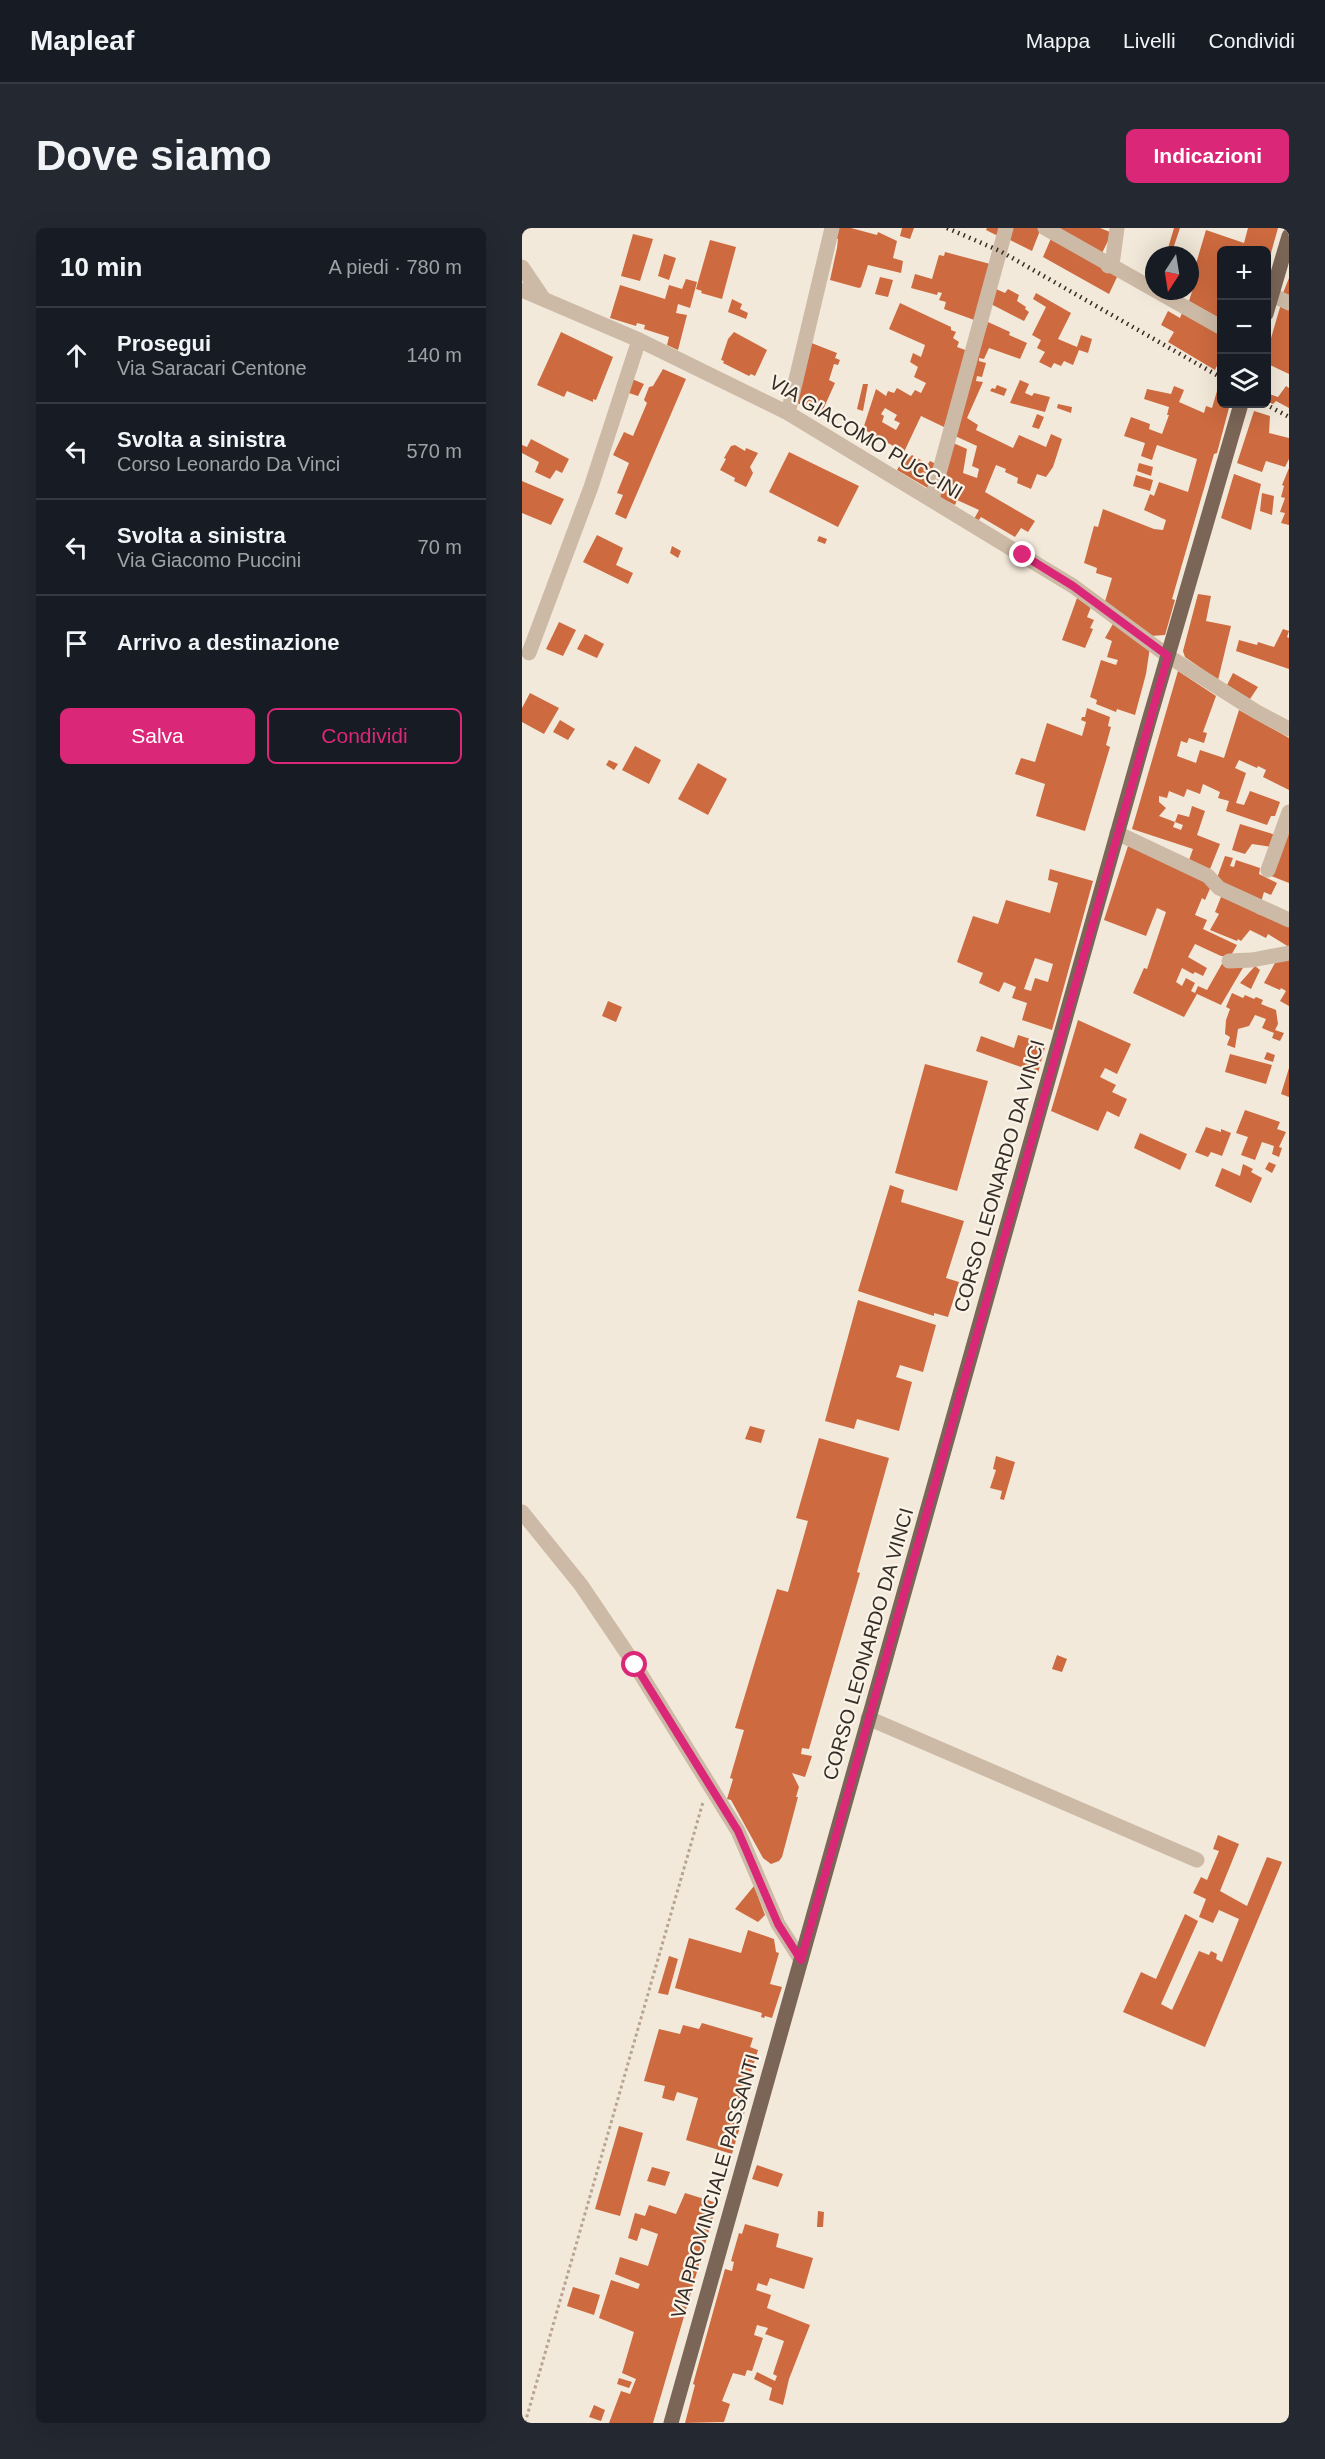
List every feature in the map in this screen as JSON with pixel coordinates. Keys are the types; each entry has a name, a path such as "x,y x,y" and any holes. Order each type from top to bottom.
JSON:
{"main road":[{"path":"1270,300 1289,236"},
{"name":"CORSO LEONARDO DA VINCI","path":"801,1960 1117,833 1240,408"},
{"name":"VIA PROVINCIALE PASSANTI","path":"670,2423 801,1960"}],"street":[{"path":"788,413 832,228"},
{"path":"932,500 1006,228"},
{"path":"1046,228 1108,266 1217,326"},
{"path":"1108,266 1113,258 1117,228"},
{"path":"522,267 545,301"},
{"name":"VIA GIACOMO PUCCINI","path":"522,290 639,340 788,413 1073,586 1168,656 1257,712 1289,729"},
{"path":"1272,295 1289,303"},
{"path":"529,653 591,487 639,340"},
{"path":"1268,870 1289,812"},
{"path":"1117,833 1208,876 1219,888 1289,920"},
{"path":"1230,961 1289,954"},
{"path":"522,1512 581,1585 635,1665 738,1831 778,1924 801,1960"},
{"path":"868,1718 1197,1860"}],"path":[{"path":"525,2423 708,1783"}],"building":[{"path":"836,228 851,228 877,235 878,232 897,241 893,258 903,261 901,273 868,265 859,288 830,280 837,248 838,239 833,237"},
{"path":"902,228 914,228 910,239 900,236"},
{"path":"987,228 1003,228 1000,237 986,230"},
{"path":"1012,228 1041,228 1032,251 1008,239"},
{"path":"1057,228 1100,228 1110,232 1110,237 1101,255"},
{"path":"1174,228 1180,228 1174,246 1169,246"},
{"path":"1248,228 1278,228 1271,253 1271,246 1217,246 1217,317 1189,301 1199,300 1199,254 1206,230 1244,243"},
{"path":"633,234 653,239 640,281 621,276"},
{"path":"1052,236 1118,275 1109,294 1043,257"},
{"path":"710,240 736,247 722,299 701,293 702,291 696,289"},
{"path":"945,252 994,265 977,321 944,309 946,302 939,300 942,293 938,292 937,295 911,288 915,274 932,279 939,255 944,256"},
{"path":"664,254 676,258 669,280 658,276"},
{"path":"880,277 893,280 888,297 875,294"},
{"path":"1289,278 1289,295 1283,293"},
{"path":"686,279 697,282 690,308 678,304 676,313 687,315 678,350 667,345 669,337 644,329 645,325 637,323 636,326 610,318 620,285 665,299 669,285 682,289"},
{"path":"994,288 1005,293 1008,289 1019,295 1017,301 1029,312 1024,321 987,302"},
{"path":"1036,293 1071,313 1058,339 1077,347 1081,335 1092,339 1088,353 1079,350 1073,365 1064,361 1061,366 1054,363 1051,368 1039,362 1045,352 1037,348 1041,340 1032,335 1046,307 1033,299"},
{"path":"732,299 742,304 740,309 748,313 746,319 728,312"},
{"path":"900,303 951,327 951,330 956,332 953,338 959,342 957,347 968,351 944,427 921,416 904,452 863,429 876,389 886,396 888,391 894,393 897,388 911,396 915,390 921,393 926,383 914,377 918,367 910,362 913,353 921,357 925,345 889,329","holes":["885,408 897,415 894,420 900,423 896,430 882,422 884,416 881,414"]},
{"path":"1281,304 1289,306 1289,374 1271,365 1271,338"},
{"path":"1168,311 1180,318 1182,313 1217,333 1215,370 1168,342 1174,332 1161,325"},
{"path":"988,322 1027,343 1020,359 989,348 984,359 979,358 979,361 986,363 982,377 977,376 976,381 983,382 967,418 978,425 976,430 1013,448 1019,435 1046,447 1051,434 1062,439 1053,467 1046,477 1037,474 1031,489 1017,483 1018,478 996,465 985,492 1035,521 1028,532 1021,528 1015,537 981,517 978,521 974,519 979,510 957,500 955,505 941,498 938,493 951,442 967,449 963,473 977,478 979,469 972,466 977,446 953,435"},
{"path":"561,332 613,357 596,400 593,399 593,402 567,391 564,397 537,385"},
{"path":"734,332 767,350 755,376 751,374 749,376 721,360 728,339"},
{"path":"809,342 837,353 835,358 840,360 838,365 834,364 829,380 835,383 822,412 794,402"},
{"path":"663,369 686,379 626,519 615,514 623,495 617,493 629,463 613,455 624,432 633,436 647,403 644,400 649,387 653,386"},
{"path":"632,379 644,384 638,396 626,392"},
{"path":"1020,380 1029,384 1025,393 1032,396 1034,393 1050,397 1045,412 1010,403"},
{"path":"863,384 868,384 863,411 857,409"},
{"path":"997,385 1007,389 1004,396 990,391"},
{"path":"1174,386 1184,390 1179,402 1204,413 1206,406 1212,408 1217,391 1217,408 1229,408 1172,599 1175,600 1165,635 1151,636 1104,605 1112,578 1096,573 1097,568 1084,563 1094,526 1098,527 1103,509 1154,529 1163,530 1166,520 1144,510 1150,494 1154,496 1159,482 1188,492 1197,459 1157,445 1152,460 1141,456 1145,443 1124,436 1131,417 1150,424 1149,429 1162,434 1169,415 1167,415 1169,407 1144,399 1147,389 1171,394"},
{"path":"1286,386 1289,388 1289,408 1276,401 1271,403 1271,395 1278,397"},
{"path":"1058,404 1072,407 1071,413 1057,408"},
{"path":"1254,411 1270,416 1269,433 1289,438 1289,459 1285,467 1266,461 1262,472 1237,463"},
{"path":"1037,414 1044,417 1039,429 1032,427"},
{"path":"531,439 569,459 562,473 556,470 550,479 535,472 539,462 522,453 522,445 527,447"},
{"path":"735,445 745,451 746,448 758,453 750,467 753,473 746,487 720,470 731,446"},
{"path":"789,452 859,486 838,527 769,492"},
{"path":"912,455 928,464 930,461 938,465 931,490 897,470 904,458 907,460"},
{"path":"1139,463 1153,467 1151,476 1137,471"},
{"path":"1289,468 1289,525 1281,523 1285,513 1280,512 1285,498 1281,497 1284,486 1282,485"},
{"path":"1234,474 1261,484 1251,530 1221,518"},
{"path":"1136,475 1153,480 1150,491 1133,486"},
{"path":"522,481 564,499 551,525 522,513"},
{"path":"1262,493 1274,496 1272,515 1260,511"},
{"path":"597,535 623,548 616,565 633,573 628,584 583,562"},
{"path":"819,536 827,539 825,544 817,541"},
{"path":"672,546 681,551 678,558 670,553"},
{"path":"1198,594 1211,596 1206,621 1231,626 1218,680 1185,657 1183,651"},
{"path":"1077,598 1091,607 1087,617 1094,620 1090,628 1093,629 1085,648 1062,640"},
{"path":"559,622 576,630 563,656 546,649"},
{"path":"1114,622 1150,647 1146,674 1135,715 1117,709 1116,712 1096,704 1097,700 1090,697 1101,660 1116,665 1118,660 1107,657 1112,641 1105,638"},
{"path":"1283,629 1289,631 1287,637 1289,638 1289,669 1236,651 1239,640 1274,647"},
{"path":"585,634 604,644 597,658 577,649"},
{"path":"1178,671 1216,696 1203,732 1207,733 1204,743 1189,738 1187,743 1181,741 1177,756 1196,763 1200,750 1224,758 1239,710 1289,738 1289,790 1263,777 1266,770 1239,760 1235,768 1246,773 1236,803 1244,805 1250,791 1280,802 1275,816 1271,816 1267,825 1226,811 1229,801 1218,798 1220,792 1203,784 1200,794 1187,789 1184,797 1169,791 1167,798 1159,796 1159,802 1166,808 1159,816 1175,822 1178,814 1189,817 1192,806 1205,811 1197,835 1220,844 1210,869 1189,860 1193,849 1132,829","holes":["1175,822 1183,825 1181,830 1173,827"]},
{"path":"1233,673 1258,687 1250,699 1227,685"},
{"path":"530,693 559,708 544,734 522,722 522,708"},
{"path":"1087,708 1110,717 1108,726 1111,727 1106,745 1110,747 1085,831 1036,816 1045,784 1015,774 1021,758 1035,762 1047,723 1082,736 1086,722 1081,720 1085,717"},
{"path":"560,720 575,729 568,740 553,732"},
{"path":"635,746 661,760 649,784 622,770"},
{"path":"609,760 618,764 614,770 606,765"},
{"path":"698,763 727,779 708,815 678,799"},
{"path":"1289,820 1289,883 1269,875"},
{"path":"1240,824 1276,835 1272,847 1252,844 1245,854 1232,850"},
{"path":"1129,843 1212,884 1205,900 1202,898 1195,915 1207,920 1203,929 1237,945 1230,957 1221,956 1195,944 1188,957 1207,968 1203,976 1182,968 1176,982 1182,986 1186,978 1195,983 1191,991 1197,994 1184,1017 1133,993 1144,968 1147,969 1166,912 1157,908 1146,936 1104,920"},
{"path":"1225,856 1233,858 1230,866 1234,867 1236,860 1260,868 1259,874 1277,883 1271,895 1264,892 1261,902 1222,887 1217,878"},
{"path":"1050,869 1093,881 1052,1030 1022,1020 1027,1003 1012,998 1016,987 1004,982 999,992 979,983 983,973 957,962 973,916 998,924 1006,900 1050,913 1058,883 1048,880","holes":["1035,958 1053,964 1048,982 1035,978 1031,991 1024,989"]},
{"path":"1223,892 1259,907 1256,913 1260,915 1263,910 1289,927 1289,947 1268,934 1266,938 1250,930 1241,941 1238,939 1237,941 1210,930 1219,914 1215,912"},
{"path":"1289,958 1289,1006 1280,1001 1286,991 1264,983 1275,963"},
{"path":"1223,962 1244,966 1221,1005 1195,993 1198,986 1207,990"},
{"path":"1255,966 1260,970 1251,989 1240,983"},
{"path":"1232,993 1243,998 1245,995 1254,999 1256,997 1263,1000 1261,1004 1276,1010 1278,1024 1275,1030 1284,1033 1280,1041 1272,1038 1274,1033 1262,1028 1266,1019 1255,1015 1249,1026 1238,1029 1235,1048 1227,1045 1230,1037 1225,1034 1226,1020 1230,1009 1226,1007"},
{"path":"608,1001 622,1007 616,1022 602,1016"},
{"path":"1078,1020 1131,1044 1117,1074 1105,1068 1100,1077 1116,1085 1112,1092 1127,1099 1119,1117 1107,1111 1098,1131 1051,1111"},
{"path":"1018,1035 1046,1044 1038,1073 976,1051 981,1036 1014,1048"},
{"path":"1267,1052 1275,1055 1273,1062 1264,1059"},
{"path":"1230,1054 1272,1065 1266,1084 1225,1072"},
{"path":"925,1064 988,1081 957,1191 895,1173"},
{"path":"1289,1068 1289,1097 1281,1094"},
{"path":"1245,1110 1280,1122 1277,1129 1286,1132 1279,1147 1282,1148 1279,1157 1272,1154 1274,1146 1262,1142 1255,1160 1241,1155 1248,1137 1236,1133"},
{"path":"1206,1127 1231,1133 1222,1156 1211,1152 1208,1157 1195,1152"},
{"path":"1140,1133 1187,1154 1180,1170 1134,1148"},
{"path":"1269,1162 1276,1165 1272,1173 1265,1169"},
{"path":"1243,1164 1253,1169 1251,1172 1262,1178 1251,1203 1215,1186 1222,1168 1240,1176"},
{"path":"890,1185 904,1190 901,1202 964,1221 946,1278 959,1282 948,1317 934,1313 934,1316 858,1291"},
{"path":"858,1300 936,1325 923,1372 900,1365 896,1377 912,1382 899,1431 857,1419 854,1429 825,1421"},
{"path":"750,1426 765,1430 761,1443 745,1439"},
{"path":"819,1438 889,1458 857,1572 860,1573 809,1749 802,1748 801,1754 812,1756 805,1777 792,1773 799,1787 796,1797 798,1797 782,1857 771,1864 763,1858 731,1800 727,1799 733,1779 730,1778 744,1730 735,1728 777,1589 788,1592 808,1521 796,1518"},
{"path":"996,1456 1015,1462 1004,1500 1000,1499 1002,1491 990,1488 996,1470 993,1469"},
{"path":"1057,1655 1067,1659 1062,1672 1052,1669"},
{"path":"1218,1835 1239,1844 1220,1891 1247,1906 1267,1857 1282,1862 1205,2047 1123,2012 1141,1972 1156,1979 1185,1914 1198,1921 1161,2004 1172,2010 1199,1951 1209,1955 1211,1951 1217,1954 1216,1959 1222,1962 1239,1919 1219,1910 1213,1923 1199,1917 1206,1899 1193,1893 1201,1877 1207,1880 1219,1851 1213,1849"},
{"path":"754,1886 765,1915 758,1922 735,1909"},
{"path":"748,1930 774,1939 776,1952 779,1953 770,1984 782,1987 772,2018 765,2016 764,2018 761,2017 762,2013 675,1988 689,1938 741,1953"},
{"path":"669,1956 678,1959 668,1995 658,1993"},
{"path":"702,2023 753,2038 750,2047 758,2050 741,2106 746,2107 732,2154 686,2140 698,2098 677,2092 674,2101 662,2098 665,2086 644,2081 659,2029 680,2034 683,2025 699,2029"},
{"path":"619,2126 643,2133 620,2216 595,2209"},
{"path":"757,2165 783,2174 778,2187 752,2179"},
{"path":"652,2167 670,2172 665,2186 647,2181"},
{"path":"685,2193 717,2203 653,2423 609,2423 621,2391 630,2394 636,2379 622,2373 634,2332 599,2318 611,2280 638,2289 640,2284 615,2274 620,2257 648,2266 658,2234 641,2228 637,2241 628,2238 635,2213 645,2216 649,2205 676,2214"},
{"path":"818,2211 824,2212 823,2227 817,2227"},
{"path":"745,2224 779,2234 776,2247 813,2258 804,2289 770,2278 767,2286 758,2283 756,2290 771,2295 767,2308 810,2325 789,2379 783,2405 769,2400 772,2388 754,2379 757,2372 775,2381 777,2376 773,2374 784,2341 765,2334 768,2328 757,2325 754,2335 763,2338 752,2371 747,2370 745,2376 733,2373 722,2401 730,2404 724,2422 685,2423 695,2385 693,2384 725,2269 732,2271 734,2262 731,2261 739,2233 742,2234"},
{"path":"573,2287 600,2295 594,2315 567,2306"},
{"path":"619,2378 632,2382 629,2388 617,2384"},
{"path":"594,2405 605,2410 601,2421 589,2417"}],"railway":[{"path":"947,228 1000,251 1217,375"},
{"path":"1271,407 1289,417"}],"route":[{"path":"635,1665 738,1831 778,1924 801,1960 1168,656 1073,586 1023,555"}]}
